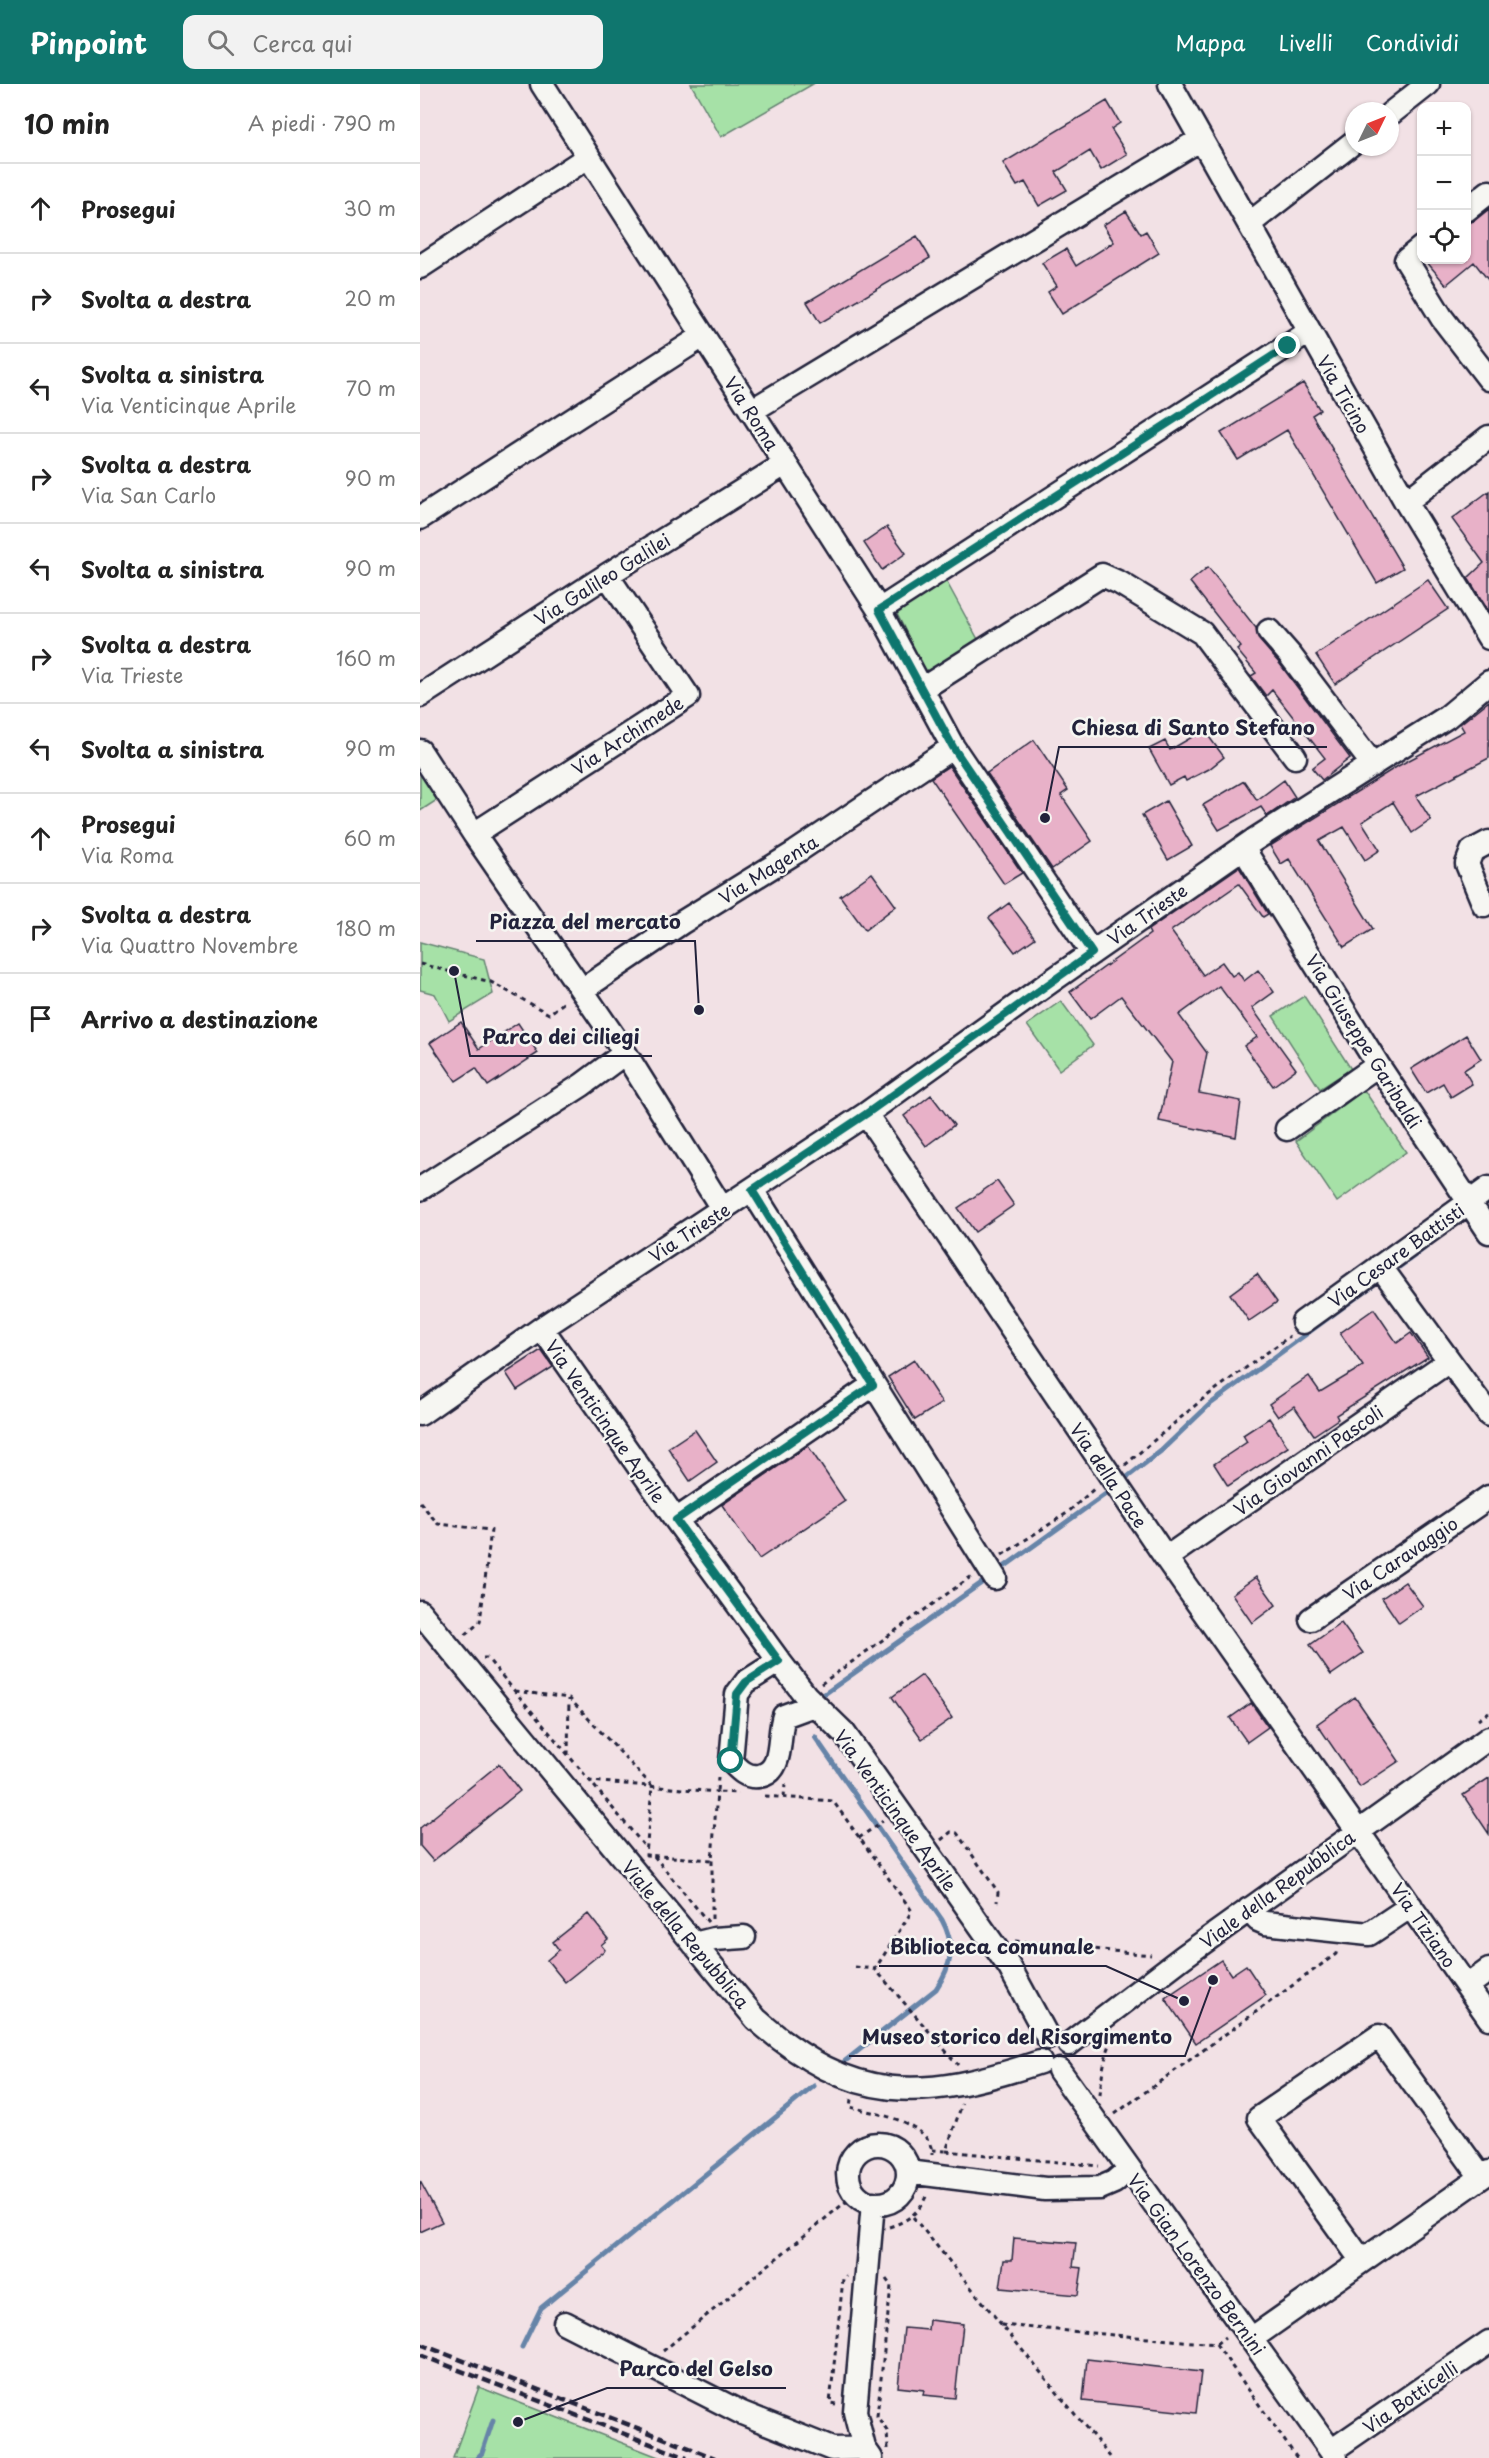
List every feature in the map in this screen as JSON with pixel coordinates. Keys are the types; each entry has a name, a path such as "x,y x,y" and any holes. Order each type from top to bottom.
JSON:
{"street":[{"name":"Via Ticino","path":"1170,84 1406,501 1489,638"},
{"path":"1399,107 1428,84"},
{"name":"Via Roma","path":"551,87 588,157 879,610 953,747 1092,953"},
{"path":"751,411 1201,139"},
{"path":"1249,224 1345,149"},
{"path":"420,267 588,157"},
{"path":"1471,207 1489,192"},
{"path":"1417,251 1406,260 1442,318 1489,379"},
{"path":"879,610 1309,332"},
{"path":"420,518 703,336"},
{"path":"1406,501 1489,437"},
{"name":"Via Galileo Galilei","path":"420,696 607,575 785,464"},
{"name":"Via Archimede","path":"474,834 688,696 607,575"},
{"path":"922,689 1102,575 1120,583 1202,633 1295,757"},
{"path":"1269,631 1290,655 1373,765"},
{"name":"Via Trieste","path":"420,1414 542,1328 866,1114 1243,848 1447,717 1489,682"},
{"name":"Via Magenta","path":"582,990 681,923 796,852 953,747"},
{"path":"420,751 474,834 625,1053 723,1210"},
{"path":"1484,905 1467,864 1472,851 1489,842"},
{"name":"Via Giuseppe Garibaldi","path":"1243,848 1378,1065 1477,1215"},
{"path":"420,1189 582,1085 625,1053"},
{"path":"1287,1129 1378,1065"},
{"name":"Via della Pace","path":"866,1114 1166,1558 1359,1831"},
{"name":"Via Cesare Battisti","path":"1303,1322 1477,1215 1489,1188"},
{"path":"752,1190 991,1571"},
{"path":"1384,1273 1489,1415"},
{"name":"Via Venticinque Aprile","path":"542,1328 676,1520 779,1661 810,1701 844,1733 998,1950 1058,2041"},
{"name":"Via Giovanni Pascoli","path":"1166,1558 1449,1361"},
{"path":"676,1520 873,1385"},
{"name":"Via Caravaggio","path":"1311,1620 1489,1497"},
{"name":"Viale della Repubblica","path":"420,1612 756,2019 783,2043 805,2058 856,2081 896,2089 925,2090 960,2086 1049,2066"},
{"path":"779,1661 746,1682 737,1694 731,1761 740,1771 752,1777 765,1775 776,1766 784,1716 810,1701"},
{"name":"Viale della Repubblica","path":"1058,2041 1359,1831 1480,1732"},
{"name":"Via Tiziano","path":"1359,1831 1489,2018"},
{"path":"1249,1909 1258,1920 1265,1923 1369,1934 1411,1906"},
{"path":"694,1944 714,1938 744,1937"},
{"path":"1467,1986 1489,1970"},
{"path":"1254,2331 1362,2261 1485,2174 1379,2036 1259,2118 1362,2261"},
{"path":"1043,2041 1058,2041 1071,2049 1071,2060 1064,2068 1049,2066 1038,2051 1043,2041"},
{"name":"Via Gian Lorenzo Bernini","path":"1049,2066 1102,2123 1121,2176 1254,2331 1333,2455"},
{"path":"874,2454 849,2408 864,2205 864,2200 855,2193 850,2185 848,2175 849,2164 854,2155 862,2148 872,2144 882,2144 892,2147 906,2162 932,2175 1045,2189 1100,2188 1121,2176"},
{"path":"864,2205 891,2201 898,2196 907,2181 910,2164"},
{"path":"565,2323 742,2412 832,2449 874,2454"},
{"name":"Via Botticelli","path":"1333,2455 1489,2342"}],"path":[{"path":"420,964 491,982 549,1014 582,990"},
{"path":"810,1701 991,1571 1067,1513 1114,1482 1145,1450 1204,1398 1298,1329 1303,1322"},
{"path":"420,1502 438,1524 491,1530 480,1622 461,1638 467,1645"},
{"path":"478,1657 487,1658 646,1848"},
{"path":"514,1691 569,1698 652,1786 646,1856 712,1860"},
{"path":"568,1755 569,1698"},
{"path":"1480,1732 1489,1712"},
{"path":"784,1797 785,1776"},
{"path":"590,1781 739,1794"},
{"path":"654,1856 712,1926 712,1860 717,1792"},
{"path":"762,1795 832,1801 912,1911 875,1969"},
{"path":"859,1838 882,1822"},
{"path":"935,1844 951,1832 957,1833 998,1892 997,1902"},
{"path":"1102,2123 1336,1954 1338,1932"},
{"path":"1011,1938 1015,1941 1152,1955"},
{"path":"855,1967 875,1969 920,2019"},
{"path":"1102,2123 1100,2096 1102,2068 1109,2046 1117,2032"},
{"path":"843,2096 852,2100 850,2107 910,2124 922,2135 932,2150 931,2185 923,2205 913,2217 885,2228"},
{"path":"864,2205 848,2200 838,2182 838,2168 844,2153 858,2139 873,2134 887,2135 903,2142 910,2164"},
{"path":"946,2151 1103,2167 1121,2176"},
{"path":"656,2357 848,2200"},
{"path":"913,2217 1111,2458"},
{"path":"874,2454 889,2446 887,2431 877,2416 891,2286 880,2271"},
{"path":"849,2408 830,2403 843,2279 850,2274"},
{"path":"1001,2325 1216,2344 1254,2331"},
{"path":"1216,2344 1297,2458"}],"green space":[{"path":"691,84 813,84 721,137"},
{"path":"945,579 980,643 927,674 897,614"},
{"path":"420,771 437,800 420,811"},
{"path":"420,942 484,959 493,994 449,1021 435,994 420,990"},
{"path":"1304,996 1351,1069 1320,1089 1273,1016"},
{"path":"1061,1001 1093,1045 1059,1070 1027,1025"},
{"path":"1364,1090 1406,1152 1337,1202 1296,1141"},
{"path":"479,2387 661,2458 453,2458"}],"building":[{"path":"1107,101 1120,123 1111,129 1127,154 1101,170 1090,151 1056,172 1067,190 1039,206 1025,182 1017,186 1003,163"},
{"path":"1489,209 1489,281 1474,262 1446,285 1428,264 1471,264 1471,222"},
{"path":"1126,211 1141,234 1146,231 1159,253 1062,314 1048,292 1057,286 1042,263 1066,249 1076,266 1114,242 1103,225"},
{"path":"917,236 930,258 820,323 807,302"},
{"path":"1303,383 1320,410 1312,415 1403,568 1377,583 1287,430 1238,460 1221,433"},
{"path":"1489,491 1489,612 1468,578 1484,563 1452,519"},
{"path":"887,527 906,553 882,570 864,543"},
{"path":"1208,567 1256,628 1259,640 1280,664 1350,758 1322,780 1312,768 1325,758 1272,690 1266,696 1251,676 1256,673 1237,650 1241,647 1190,582"},
{"path":"1428,580 1448,609 1335,684 1316,655"},
{"path":"1489,701 1489,758 1416,796 1431,820 1412,833 1393,802 1362,822 1380,850 1365,860 1344,827 1319,841 1373,929 1344,947 1289,859 1281,864 1270,846 1398,766 1464,731 1460,724"},
{"path":"1204,730 1224,757 1209,769 1186,781 1184,777 1169,785 1149,749 1165,741 1170,750"},
{"path":"1034,740 1068,790 1061,795 1092,841 1052,869 987,773"},
{"path":"949,766 1022,873 1004,884 931,778"},
{"path":"1284,780 1295,797 1267,816 1261,807 1219,830 1203,805 1244,781 1257,800"},
{"path":"1166,801 1192,846 1168,860 1142,815"},
{"path":"1239,867 1268,914 1263,917 1239,884 1171,931 1203,975 1222,962 1232,976 1238,972 1244,981 1258,970 1274,992 1252,1008 1296,1069 1273,1086 1244,1046 1257,1037 1219,986 1179,1015 1207,1053 1199,1093 1241,1101 1236,1137 1159,1121 1172,1062 1121,996 1090,1019 1070,992 1150,934 1148,930"},
{"path":"872,873 896,906 865,930 840,896"},
{"path":"1009,903 1035,938 1015,952 989,918"},
{"path":"461,1022 479,1049 518,1023 538,1053 488,1086 476,1068 456,1081 430,1043"},
{"path":"1466,1035 1481,1059 1464,1070 1472,1084 1451,1097 1443,1083 1426,1093 1411,1069"},
{"path":"931,1095 954,1125 926,1146 904,1116"},
{"path":"997,1181 1014,1205 975,1232 958,1208"},
{"path":"1257,1274 1277,1302 1249,1321 1230,1294"},
{"path":"1374,1309 1397,1343 1411,1333 1428,1357 1336,1415 1338,1419 1314,1435 1294,1406 1278,1417 1269,1404 1309,1376 1320,1392 1363,1366 1340,1333"},
{"path":"541,1350 553,1367 517,1390 506,1373"},
{"path":"914,1360 942,1403 915,1420 888,1377"},
{"path":"1269,1418 1288,1447 1228,1486 1214,1464 1247,1442 1243,1435"},
{"path":"695,1430 717,1462 690,1481 668,1448"},
{"path":"808,1446 845,1501 759,1559 722,1505"},
{"path":"1256,1577 1276,1605 1252,1623 1232,1594"},
{"path":"1405,1582 1423,1606 1399,1623 1382,1598"},
{"path":"1341,1623 1363,1653 1331,1675 1310,1645"},
{"path":"922,1675 952,1718 922,1739 892,1697"},
{"path":"1355,1697 1399,1761 1360,1787 1317,1724"},
{"path":"1251,1703 1268,1727 1247,1742 1230,1718"},
{"path":"499,1764 520,1791 433,1861 420,1846 420,1828"},
{"path":"1489,1778 1489,1834 1463,1795"},
{"path":"588,1914 608,1939 601,1945 605,1950 565,1982 547,1960 559,1950 553,1942"},
{"path":"1221,1960 1231,1975 1246,1965 1266,1995 1196,2043 1165,1998"},
{"path":"420,2181 442,2222 420,2232"},
{"path":"1014,2238 1076,2243 1073,2267 1082,2268 1078,2295 1000,2288 1004,2260 1012,2260"},
{"path":"929,2320 963,2324 955,2398 923,2395 924,2390 898,2387 904,2328 928,2330"},
{"path":"1087,2359 1201,2372 1196,2413 1083,2401"}],"waterway":[{"path":"1391,1273 1429,1245"},
{"path":"1121,1482 1161,1451 1209,1405 1383,1278"},
{"path":"997,1572 1114,1488"},
{"path":"823,1695 990,1577"},
{"path":"815,1737 942,1920 950,1947 949,1963 936,1989 844,2062"},
{"path":"522,2347 541,2308 814,2086"},
{"path":"477,2458 482,2453 493,2420"}],"railway":[{"path":"420,2344 715,2458"},
{"path":"420,2355 687,2458"}],"place":[{"name":"Chiesa di Santo Stefano","path":"1045,818"},
{"name":"Parco dei ciliegi","path":"454,971"},
{"name":"Piazza del mercato","path":"699,1010"},
{"name":"Museo storico del Risorgimento","path":"1213,1980"},
{"name":"Biblioteca comunale","path":"1184,2001"},
{"name":"Parco del Gelso","path":"518,2422"}],"route":[{"path":"731,1761 737,1694 746,1682 779,1661 676,1520 873,1385 752,1190 866,1114 1092,953 953,747 879,610 1288,346"}]}
